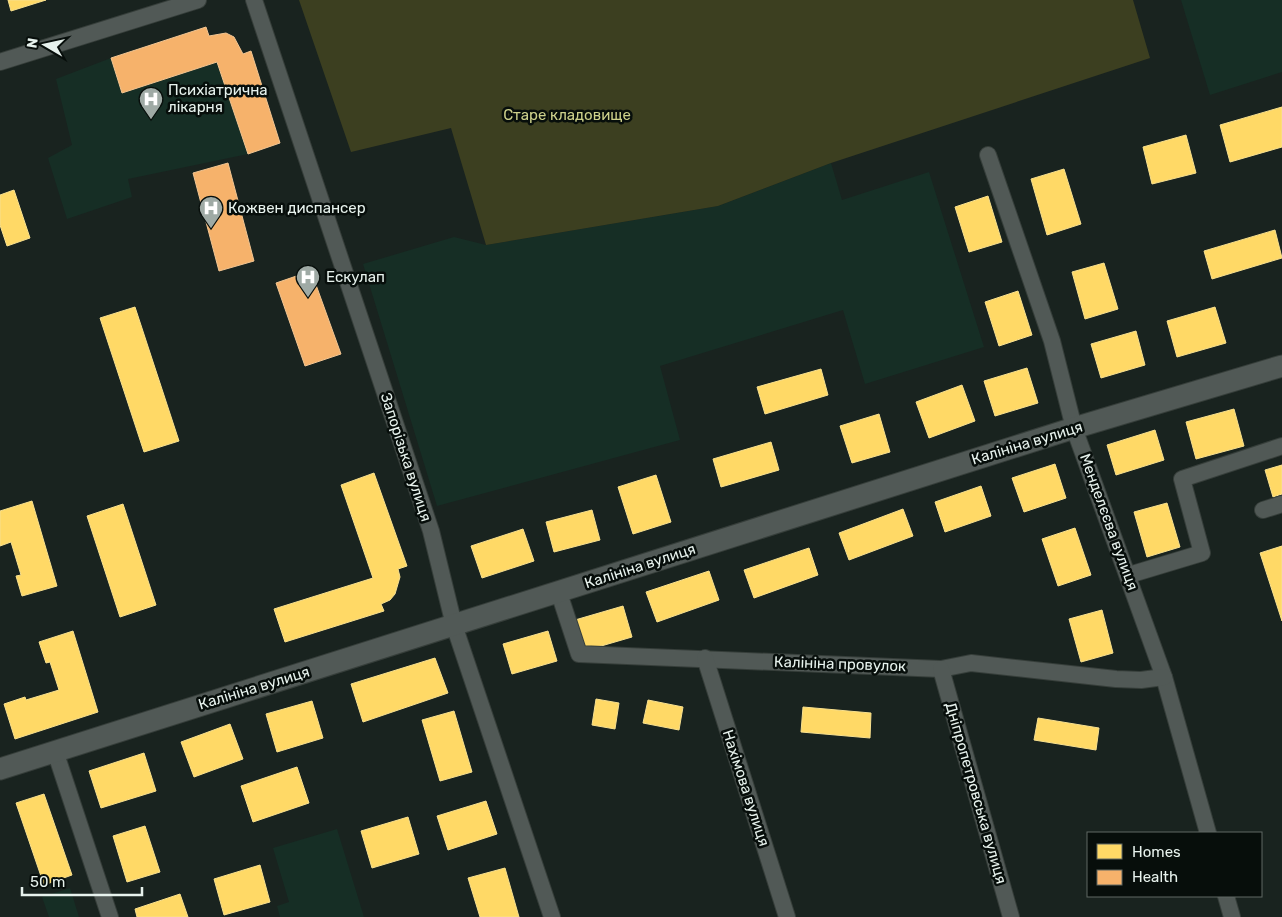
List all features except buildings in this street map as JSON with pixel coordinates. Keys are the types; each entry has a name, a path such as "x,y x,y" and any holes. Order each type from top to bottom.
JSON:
{"street":[{"path":"0,62 198,0"},
{"name":"Запорізька вулиця","path":"254,0 431,531 454,624 552,917"},
{"name":"Менделєєва вулиця","path":"988,154 1052,341 1074,428 1129,575 1164,677 1208,832"},
{"name":"Калініна вулиця","path":"0,769 1074,428 1282,366"},
{"path":"1129,575 1202,553 1182,479 1282,446"},
{"path":"1263,510 1282,504"},
{"name":"Калініна провулок","path":"559,592 579,654 941,668 971,663 1116,679 1141,680 1164,677"},
{"name":"Нахімова вулиця","path":"705,658 787,917"},
{"name":"Дніпропетровська вулиця","path":"941,668 1011,917"},
{"path":"55,751 110,917"},
{"path":"1226,897 1232,917"}],"shaded area":[{"path":"1181,0 1282,0 1282,72 1210,95"},
{"name":"Психіатрична лікарня","path":"111,58 123,93 217,62 248,154 128,179 132,197 67,219 48,158 72,145 56,79"},
{"path":"831,163 842,200 929,172 984,347 865,384 843,310 660,366 680,440 437,506 363,264 454,237 486,245 718,206"},
{"path":"337,829 364,917 280,917 277,906 289,902 273,848"},
{"path":"70,888 79,917 49,917 42,897"}],"green space":[{"name":"Старе кладовище","path":"299,0 1133,0 1150,58 831,163 718,206 486,245 451,128 351,152"}],"place":[{"name":"Психіатрична лікарня","path":"151,120"},
{"name":"Кожвен диспансер","path":"211,229"},
{"name":"Ескулап","path":"308,298"}]}
